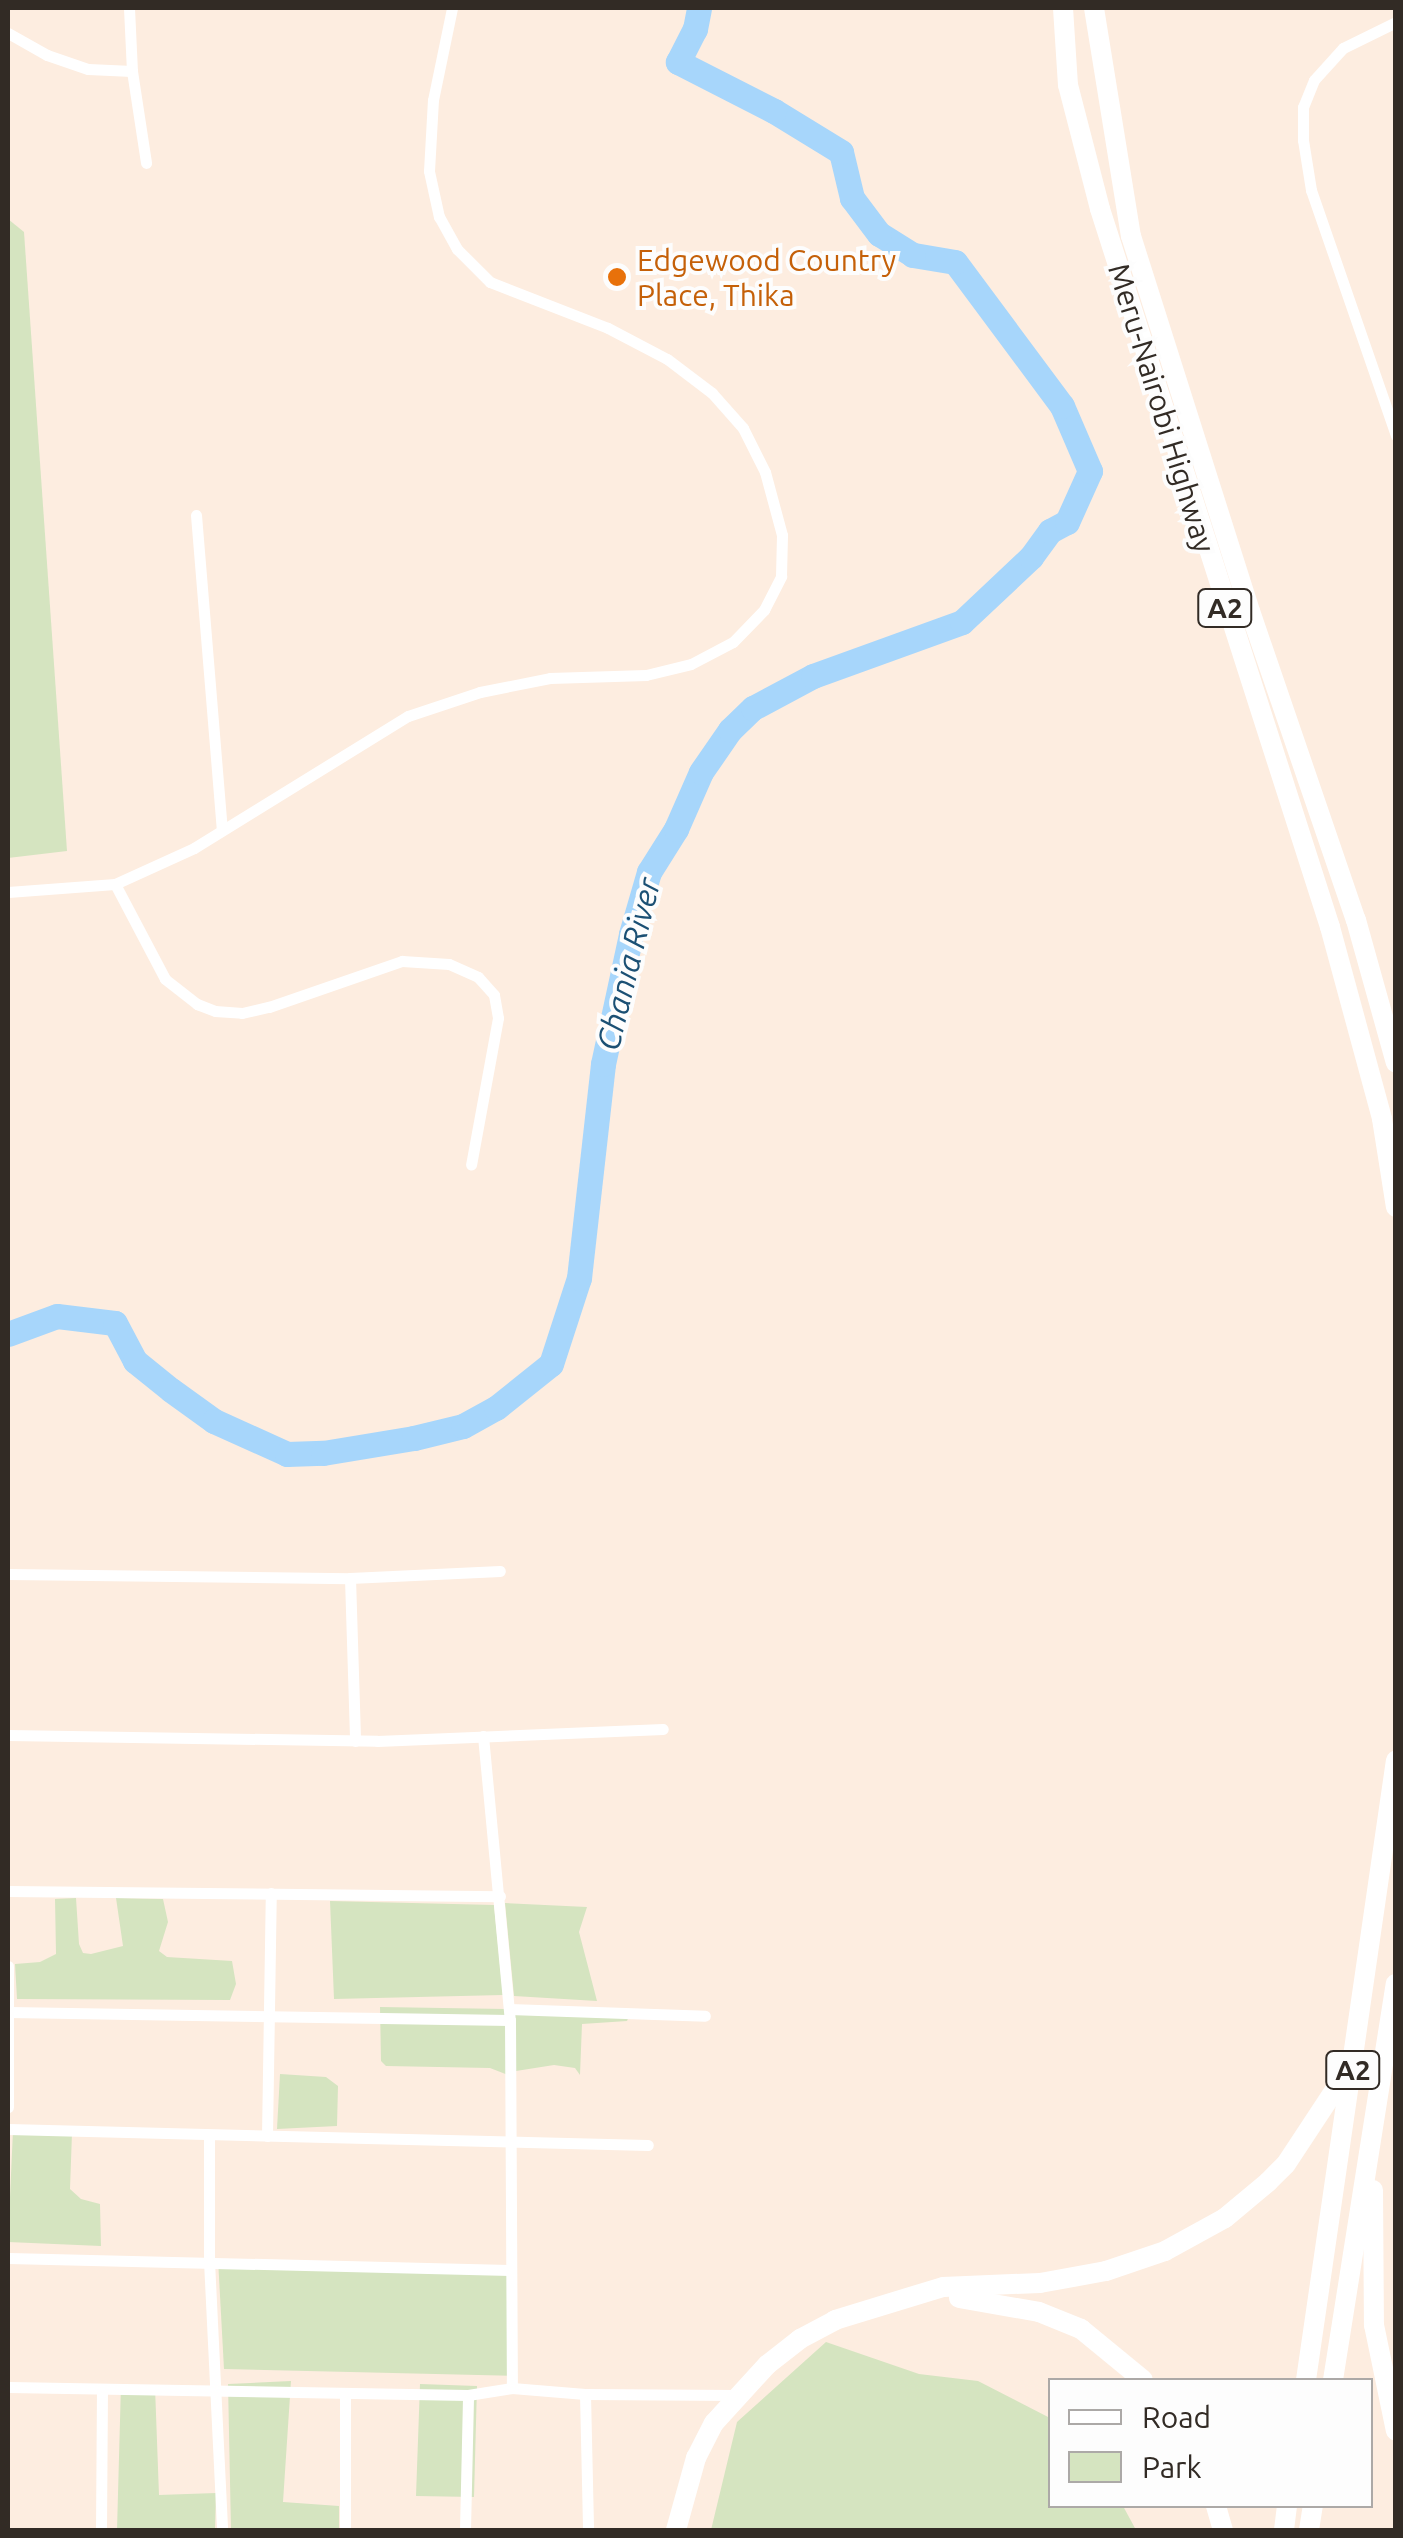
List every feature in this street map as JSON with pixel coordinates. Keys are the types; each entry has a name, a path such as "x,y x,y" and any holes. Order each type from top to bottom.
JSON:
{"highway":[{"name":"Meru-Nairobi Highway","path":"1063,8 1068,84 1100,209 1330,926 1382,1119 1396,1207"},
{"name":"Meru-Nairobi Highway","path":"1094,8 1131,236 1244,592 1356,920 1396,1063"},
{"name":"A2","path":"1306,2378 1396,1760"},
{"name":"A2","path":"1333,2378 1396,1984"},
{"path":"676,2530 696,2458 714,2423 738,2394 800,2338 834,2320 943,2287 1040,2283 1106,2270 1165,2250 1225,2218 1286,2164 1354,2061"},
{"path":"1371,2142 1374,2325 1396,2431"},
{"path":"891,2300 974,2299 1039,2312 1081,2329 1141,2378"}],"street":[{"path":"129,8 132,71 146,163"},
{"path":"8,892 115,884 157,868 408,716 480,692 550,678 646,675 691,664 733,642 764,610 781,576 782,535 765,472 743,428 712,393 667,359 608,328 490,282 457,250 439,217 429,171 434,100 452,8"},
{"path":"1396,22 1343,48 1314,80 1303,106 1303,140 1311,190 1396,436"},
{"path":"8,33 47,55 88,69 132,71"},
{"path":"196,515 222,830"},
{"path":"115,884 165,979 197,1004 215,1011 242,1012 269,1006 402,961 450,964 478,977 494,995 498,1018 471,1165"},
{"path":"8,1574 350,1578 500,1571"},
{"path":"350,1578 354,1742"},
{"path":"8,1735 354,1742 663,1729"},
{"path":"483,1736 509,2014 512,2388"},
{"path":"8,1890 500,1896"},
{"path":"267,2136 272,2015 271,1893"},
{"path":"8,1966 8,2107"},
{"path":"8,2012 706,2016"},
{"path":"8,2128 208,2137 648,2146"},
{"path":"208,2137 209,2261 222,2530"},
{"path":"8,2258 511,2270"},
{"path":"8,2388 468,2395 512,2388 585,2394 738,2394"},
{"path":"100,2530 102,2391"},
{"path":"345,2394 345,2530"},
{"path":"585,2394 588,2530"},
{"path":"466,2530 468,2395"}],"green space":[{"path":"8,219 24,232 67,851 8,858"},
{"path":"76,1898 79,1944 83,1953 91,1954 123,1946 116,1898 163,1899 168,1922 159,1951 167,1957 232,1961 236,1984 230,2000 17,1999 15,1964 40,1962 56,1954 55,1899"},
{"path":"330,1901 494,1905 503,1995 334,1999"},
{"path":"505,1903 587,1907 579,1932 597,2001 514,1996"},
{"path":"380,2007 506,2009 508,2075 490,2068 386,2066 381,2061"},
{"path":"513,2008 632,2009 627,2021 582,2024 580,2075 575,2068 554,2065 516,2071"},
{"path":"280,2074 326,2077 338,2086 337,2126 277,2129"},
{"path":"13,2130 72,2133 70,2189 81,2199 100,2204 101,2246 8,2242"},
{"path":"218,2259 514,2272 517,2376 224,2369"},
{"path":"826,2342 919,2374 978,2381 1048,2417 1048,2508 1124,2508 1136,2530 711,2530 737,2422"},
{"path":"291,2381 283,2502 339,2506 339,2530 231,2530 228,2384"},
{"path":"121,2384 155,2387 159,2495 216,2493 215,2530 117,2530"},
{"path":"420,2384 477,2386 474,2497 416,2496"}],"waterway":[{"name":"Chania River","path":"8,1334 57,1316 115,1323 135,1361 171,1390 214,1421 287,1454 323,1453 414,1438 463,1426 496,1408 551,1364 579,1278 603,1064 631,934 649,872 676,829 701,772 730,730 753,708 813,676 962,622 1031,557 1050,531 1067,522 1090,471 1062,406 955,262 913,255 879,234 852,198 841,152 774,111 678,62 695,29 699,8"}],"place":[{"name":"Edgewood Country Place, Thika","path":"617,277"}]}
